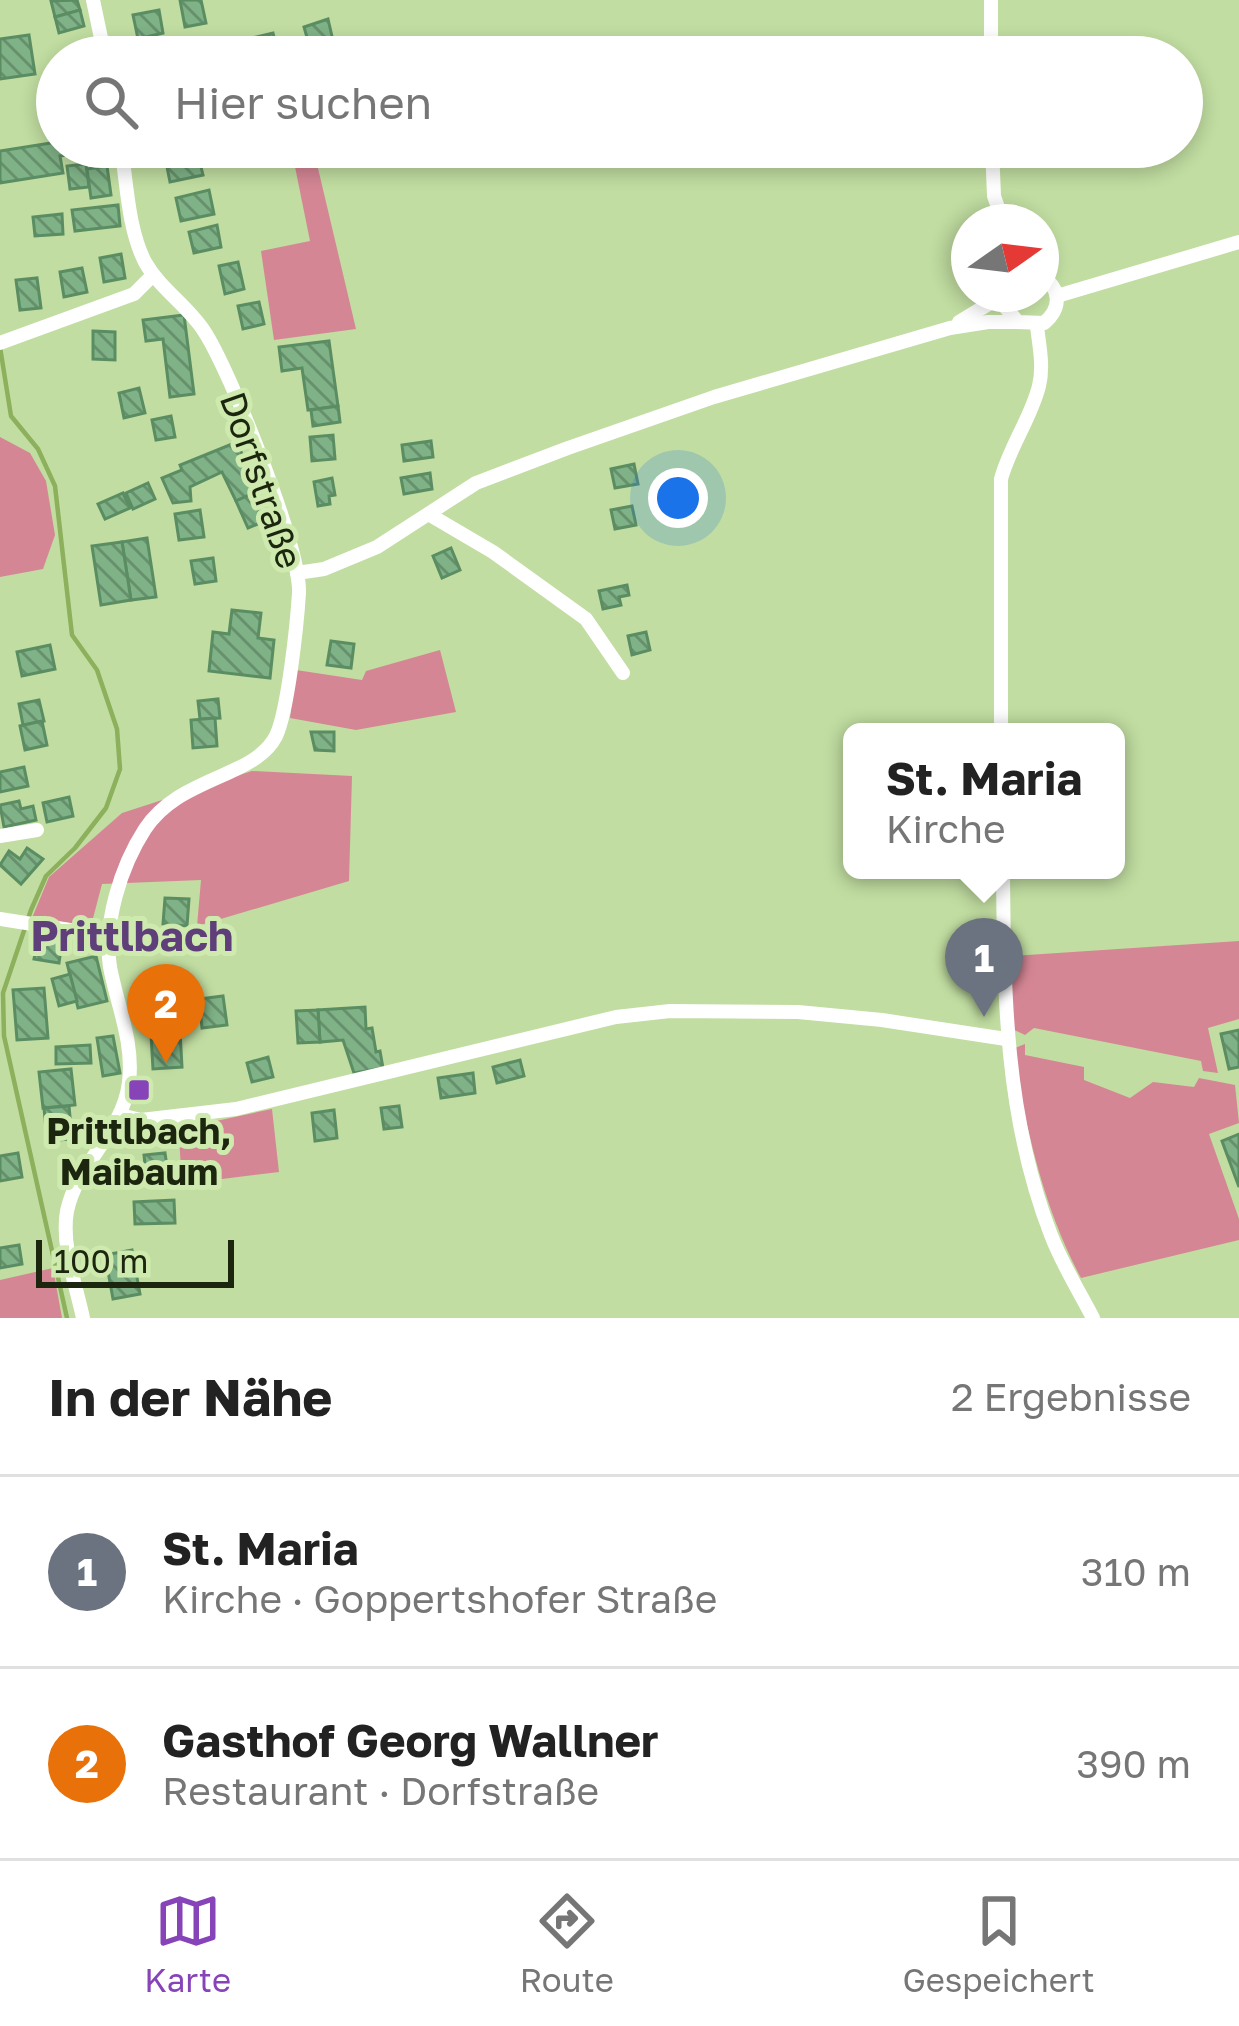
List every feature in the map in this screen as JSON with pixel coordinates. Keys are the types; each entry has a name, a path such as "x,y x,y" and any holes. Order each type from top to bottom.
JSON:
{"street":[{"path":"93,0 101,36"},
{"path":"991,0 991,36"},
{"name":"Dorfstraße","path":"83,1318 66,1216 81,1177 120,1115 129,1085 130,1058 110,968 108,936 116,898 146,827 162,808 188,790 252,760 278,732 297,605 297,573 286,529 209,338 153,275 136,235 125,168"},
{"path":"993,168 997,204"},
{"path":"1059,296 1239,242"},
{"path":"3,341 134,293 153,275"},
{"path":"950,328 976,312"},
{"path":"1009,312 1018,322"},
{"path":"297,573 324,569 377,547 476,483 714,397 950,328 988,322 1036,326 1053,312"},
{"path":"1001,723 1001,479 1008,452 1039,386 1042,363 1036,326"},
{"path":"430,515 586,619 623,673"},
{"path":"0,836 37,830"},
{"path":"1003,879 1006,1039 1018,1120 1052,1239 1094,1318"},
{"path":"0,919 108,936"},
{"path":"120,1115 141,1120 236,1108 616,1017 670,1011 840,1014 1006,1039"}],"shaded area":[{"path":"295,168 318,168 356,329 274,340 261,251 310,241"},
{"path":"0,437 30,453 46,481 55,535 43,569 0,577"},
{"path":"440,650 456,712 356,730 290,718 296,670 362,680 366,671"},
{"path":"252,771 352,776 349,881 197,926 201,880 102,884 91,926 32,918 49,877 122,813"},
{"path":"1239,941 1239,1019 1208,1028 1218,1073 1203,1071 1201,1061 1034,1028 1025,1035 1012,1029 1011,956"},
{"path":"1025,1044 1025,1055 1084,1067 1084,1080 1130,1098 1153,1082 1194,1087 1199,1078 1235,1085 1239,1123 1209,1134 1239,1219 1239,1240 1081,1278 1056,1223 1030,1138 1012,1049"},
{"path":"272,1109 279,1172 182,1184 179,1137 216,1132 216,1121"},
{"path":"53,1268 62,1318 0,1318 0,1280"}],"building":[{"path":"77,0 80,10 55,17 51,1"},
{"path":"180,0 201,0 206,23 185,27"},
{"path":"80,10 84,26 59,33 55,17"},
{"path":"159,10 163,33 137,36 133,15"},
{"path":"328,19 332,36 307,36 304,27"},
{"path":"29,35 35,74 0,79 0,39"},
{"path":"36,145 36,168 62,168 63,173 0,183 0,151"},
{"path":"67,168 87,168 89,187 70,189"},
{"path":"107,168 111,195 91,198 87,169"},
{"path":"167,168 201,168 203,175 170,182"},
{"path":"209,190 214,214 181,221 176,198"},
{"path":"118,205 120,226 75,231 72,210"},
{"path":"62,214 63,234 35,236 33,217"},
{"path":"217,225 221,247 194,253 189,232"},
{"path":"121,254 125,278 104,282 100,258"},
{"path":"238,262 244,289 225,294 219,266"},
{"path":"82,268 87,292 64,297 60,272"},
{"path":"37,278 41,308 20,310 16,280"},
{"path":"259,302 264,324 243,329 238,306"},
{"path":"184,315 194,394 170,397 163,339 146,341 143,320"},
{"path":"93,331 115,332 115,360 93,359"},
{"path":"329,341 338,406 308,410 302,368 282,371 279,347"},
{"path":"139,388 145,413 124,418 119,393"},
{"path":"338,406 340,422 313,426 311,410"},
{"path":"171,416 175,437 156,440 152,420"},
{"path":"333,435 335,459 312,461 310,437"},
{"path":"431,441 433,457 404,461 402,445"},
{"path":"237,442 249,471 254,469 261,484 258,491 236,501 222,472 190,487 191,501 173,503 162,478 182,470 180,465"},
{"path":"634,464 638,484 615,488 611,469"},
{"path":"430,473 432,489 404,494 401,478"},
{"path":"332,478 335,495 329,496 330,504 318,506 314,482"},
{"path":"148,483 155,499 133,509 126,493"},
{"path":"258,491 270,519 248,528 236,501"},
{"path":"123,493 130,508 105,519 98,504"},
{"path":"632,506 636,525 615,529 611,510"},
{"path":"200,510 204,537 179,540 175,514"},
{"path":"147,538 156,597 131,600 122,542"},
{"path":"122,542 131,600 101,605 92,546"},
{"path":"451,548 460,570 442,578 433,556"},
{"path":"213,558 216,581 195,584 191,561"},
{"path":"627,585 629,595 619,597 621,605 603,609 599,591"},
{"path":"232,610 261,613 258,638 274,640 270,678 209,671 213,632 229,634"},
{"path":"646,632 650,650 632,655 628,636"},
{"path":"331,641 354,644 351,668 327,665"},
{"path":"50,645 55,669 22,676 17,652"},
{"path":"218,699 220,718 200,719 198,701"},
{"path":"39,700 44,721 23,725 19,704"},
{"path":"215,718 217,746 193,748 191,720"},
{"path":"42,721 47,745 25,750 20,726"},
{"path":"311,732 334,732 334,751 315,750"},
{"path":"24,767 28,786 0,792 0,772"},
{"path":"69,797 73,816 47,822 43,803"},
{"path":"19,801 21,809 33,806 36,820 4,827 0,805"},
{"path":"27,848 43,859 21,884 0,865 9,851 20,859"},
{"path":"165,898 189,899 187,926 163,924"},
{"path":"38,938 62,942 59,963 34,959"},
{"path":"96,956 107,1001 78,1008 67,963"},
{"path":"179,973 182,1006 155,1008 152,976"},
{"path":"70,974 77,1001 59,1006 52,979"},
{"path":"44,988 48,1038 17,1040 13,990"},
{"path":"223,996 227,1025 202,1028 199,999"},
{"path":"365,1007 366,1029 372,1028 383,1068 354,1073 343,1040 320,1042 318,1010"},
{"path":"318,1010 320,1042 298,1043 296,1011"},
{"path":"1239,1030 1239,1067 1229,1069 1221,1034"},
{"path":"180,1031 182,1067 153,1069 151,1034"},
{"path":"113,1036 120,1073 103,1076 97,1038"},
{"path":"90,1045 91,1063 56,1064 56,1047"},
{"path":"268,1057 273,1077 252,1082 247,1063"},
{"path":"520,1060 524,1076 497,1083 493,1067"},
{"path":"71,1069 75,1105 43,1108 39,1072"},
{"path":"473,1073 475,1093 441,1098 438,1078"},
{"path":"69,1106 72,1139 47,1141 44,1108"},
{"path":"399,1106 402,1127 384,1129 381,1108"},
{"path":"334,1110 337,1138 315,1141 312,1113"},
{"path":"1239,1134 1239,1187 1222,1141"},
{"path":"18,1153 22,1177 0,1181 0,1156"},
{"path":"165,1153 169,1180 147,1183 144,1155"},
{"path":"130,1162 131,1184 113,1185 112,1163"},
{"path":"174,1200 175,1223 135,1224 134,1202"},
{"path":"19,1245 22,1264 0,1268 0,1248"},
{"path":"132,1250 140,1294 113,1299 105,1255"}],"waterway":[{"name":"Prittlbach","path":"0,347 11,416 38,449 55,486 72,635 97,670 117,729 120,769 106,808 46,876 3,993 4,1036 67,1318"}],"place":[{"name":"St. Maria","path":"984,1017"},
{"name":"Gasthof Georg Wallner","path":"166,1063"},
{"name":"Prittlbach, Maibaum","path":"139,1090"}],"district":[{"name":"Prittlbach","path":"132,935"}]}
